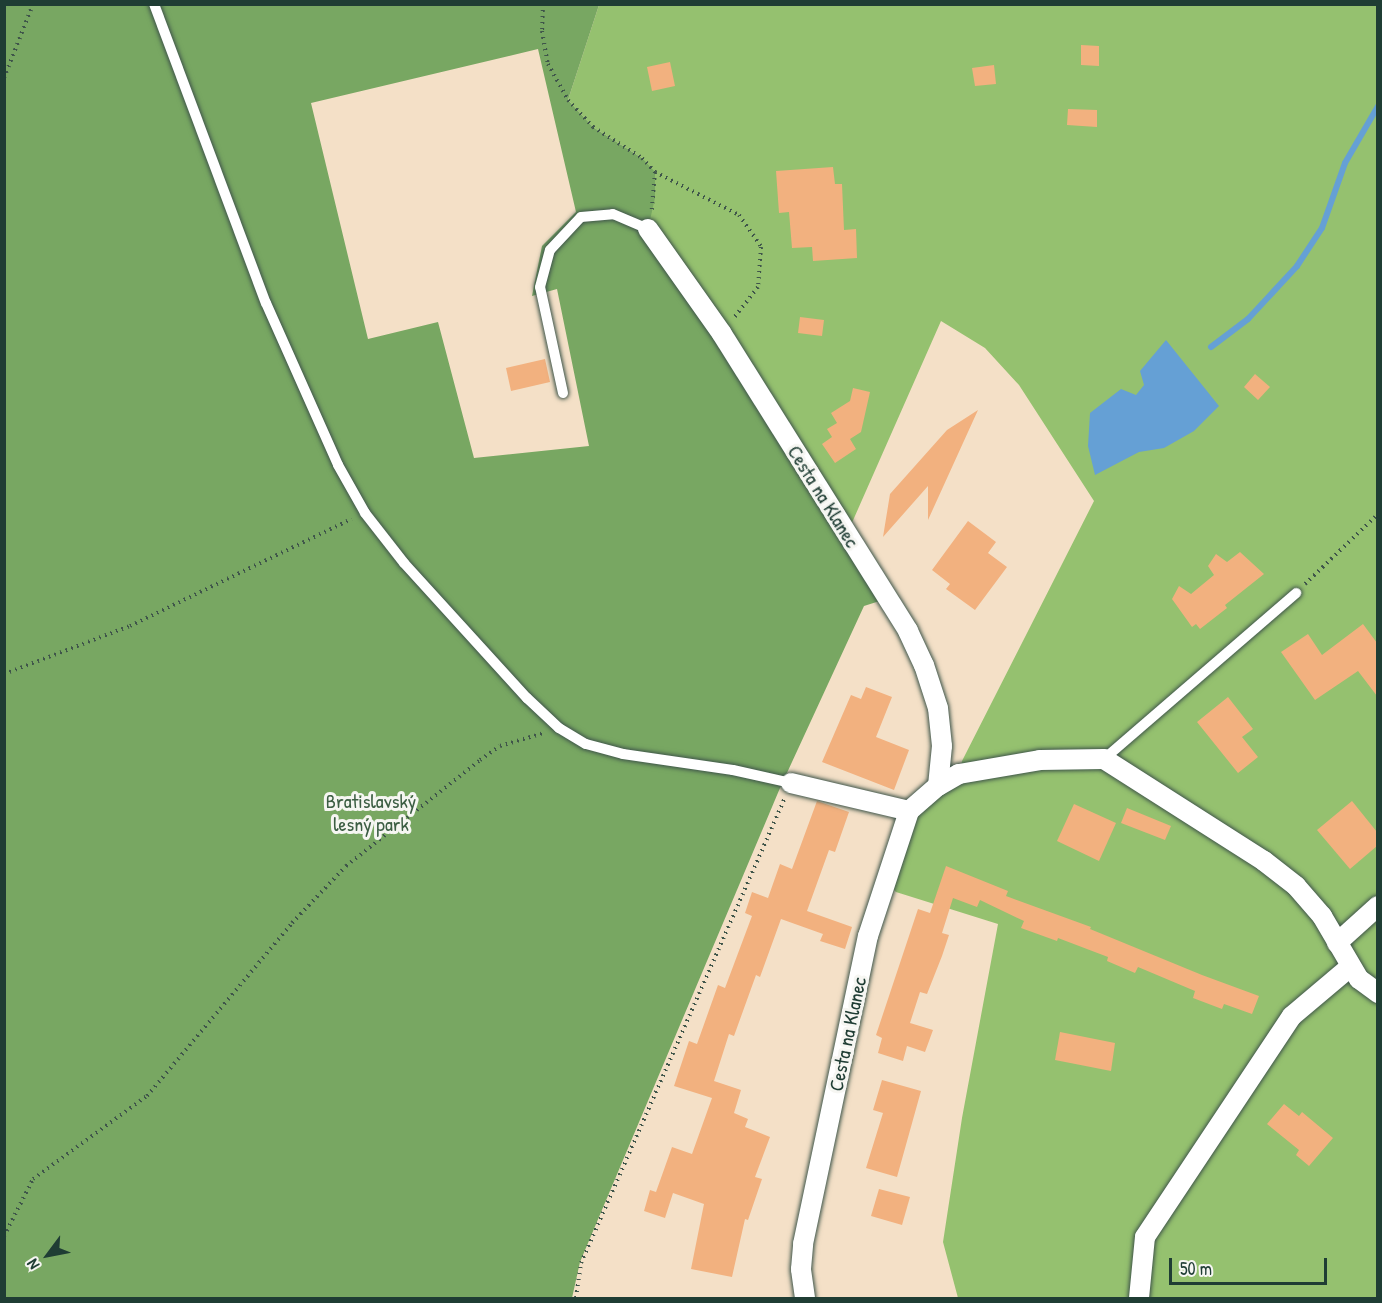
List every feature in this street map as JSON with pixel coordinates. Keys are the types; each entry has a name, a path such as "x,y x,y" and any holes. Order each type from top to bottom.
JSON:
{"street":[{"name":"Cesta na Klanec","path":"648,229 722,334 888,598 920,656 938,708 942,746 938,786"},
{"path":"791,783 909,811 938,786 959,774 1040,760 1104,759 1264,861 1312,903 1359,980 1377,993"},
{"name":"Cesta na Klanec","path":"805,1299 801,1269 803,1244 850,1016 868,936 909,811"},
{"path":"1337,942 1377,906"},
{"path":"1139,1299 1144,1237 1292,1016 1350,967"}],"lane":[{"path":"154,4 266,303 338,465 365,513 404,563 471,638 559,728 586,744 623,754 733,770 791,783"},
{"path":"564,393 540,287 550,250 581,217 613,214 648,229"},
{"path":"1104,759 1296,593"}],"path":[{"path":"4,78 33,4"},
{"path":"543,4 542,31 548,64 568,100 593,127 642,158 655,172 739,215 761,247 758,287 722,334"},
{"path":"648,229 655,198 655,172"},
{"path":"4,674 130,626 365,513"},
{"path":"1296,593 1377,514"},
{"path":"4,1236 33,1179 147,1096 292,923 346,866 500,746 559,728"},
{"path":"576,1299 581,1263 791,783"}],"green space":[{"name":"Bratislavský lesný park","path":"5,5 599,5 568,100 593,127 642,158 655,172 655,198 648,229 889,598 864,606 780,788 580,1262 572,1298 5,1298","holes":["538,49 576,212 542,246 532,296 557,289 589,446 474,458 438,322 368,339 311,103"]},
{"path":"599,5 1377,5 1377,1298 958,1298 943,1242 962,1118 998,924 896,892 884,880 909,811 959,774 962,761 1094,501 1019,385 985,348 941,321 847,534 648,229 642,158 593,127 568,100"}],"water":[{"path":"1166,340 1219,406 1194,431 1164,448 1139,452 1095,475 1088,446 1090,413 1121,389 1136,395 1144,385 1140,371"}],"building":[{"path":"1081,45 1099,46 1099,66 1081,65"},
{"path":"670,62 675,86 652,91 647,67"},
{"path":"994,65 996,84 975,86 972,68"},
{"path":"1068,109 1097,110 1097,127 1067,125"},
{"path":"833,167 835,184 842,184 844,230 856,229 857,258 813,261 812,247 792,248 789,212 779,213 776,171"},
{"path":"800,317 824,320 822,336 798,333"},
{"path":"545,359 550,382 511,391 506,368"},
{"path":"1255,374 1270,387 1258,400 1244,387"},
{"path":"853,388 870,392 861,432 850,439 856,449 835,463 822,444 832,437 827,429 837,423 831,413 850,401"},
{"path":"978,410 928,520 928,486 883,537 890,494 947,430"},
{"path":"968,521 996,542 988,553 1007,567 975,610 946,589 950,584 932,570"},
{"path":"1240,552 1264,574 1225,605 1227,608 1200,629 1196,624 1192,627 1172,599 1179,586 1191,594 1214,575 1208,566 1216,554 1227,562"},
{"path":"1363,624 1377,643 1377,696 1358,671 1315,700 1281,652 1308,634 1322,655"},
{"path":"866,687 892,697 876,737 909,750 894,790 822,762 851,695 861,699"},
{"path":"1228,697 1253,729 1242,737 1258,757 1238,773 1197,722"},
{"path":"817,801 849,812 835,852 829,850 807,911 852,927 845,949 820,941 823,934 781,919 760,977 756,975 734,1036 729,1034 714,1081 741,1090 734,1113 748,1119 745,1127 770,1137 755,1177 762,1179 748,1220 745,1219 732,1277 691,1269 704,1204 673,1193 665,1218 644,1211 650,1190 656,1192 672,1147 692,1154 712,1098 674,1086 689,1041 697,1044 718,985 725,988 752,916 745,913 752,892 768,898 780,864 792,869"},
{"path":"1352,801 1377,832 1377,846 1350,869 1317,830"},
{"path":"1074,804 1116,823 1099,861 1057,841"},
{"path":"1127,808 1171,826 1165,840 1121,823"},
{"path":"946,866 1008,891 1006,896 1091,927 1090,929 1259,996 1252,1014 1224,1004 1222,1009 1193,998 1195,991 1138,967 1135,973 1107,961 1108,957 1058,938 1057,941 1021,928 1024,921 980,900 977,907 953,898 942,933 949,935 942,956 927,994 920,992 910,1023 933,1030 925,1052 907,1046 903,1061 878,1053 882,1038 876,1035 918,909 930,913"},
{"path":"1060,1032 1115,1043 1111,1071 1055,1060"},
{"path":"882,1080 921,1091 897,1177 866,1168 883,1113 873,1110"},
{"path":"1284,1104 1299,1116 1302,1112 1333,1138 1309,1166 1296,1155 1299,1150 1267,1124"},
{"path":"879,1189 910,1197 902,1225 871,1216"}],"waterway":[{"path":"1211,347 1248,319 1297,266 1322,228 1345,163 1378,106"}]}
